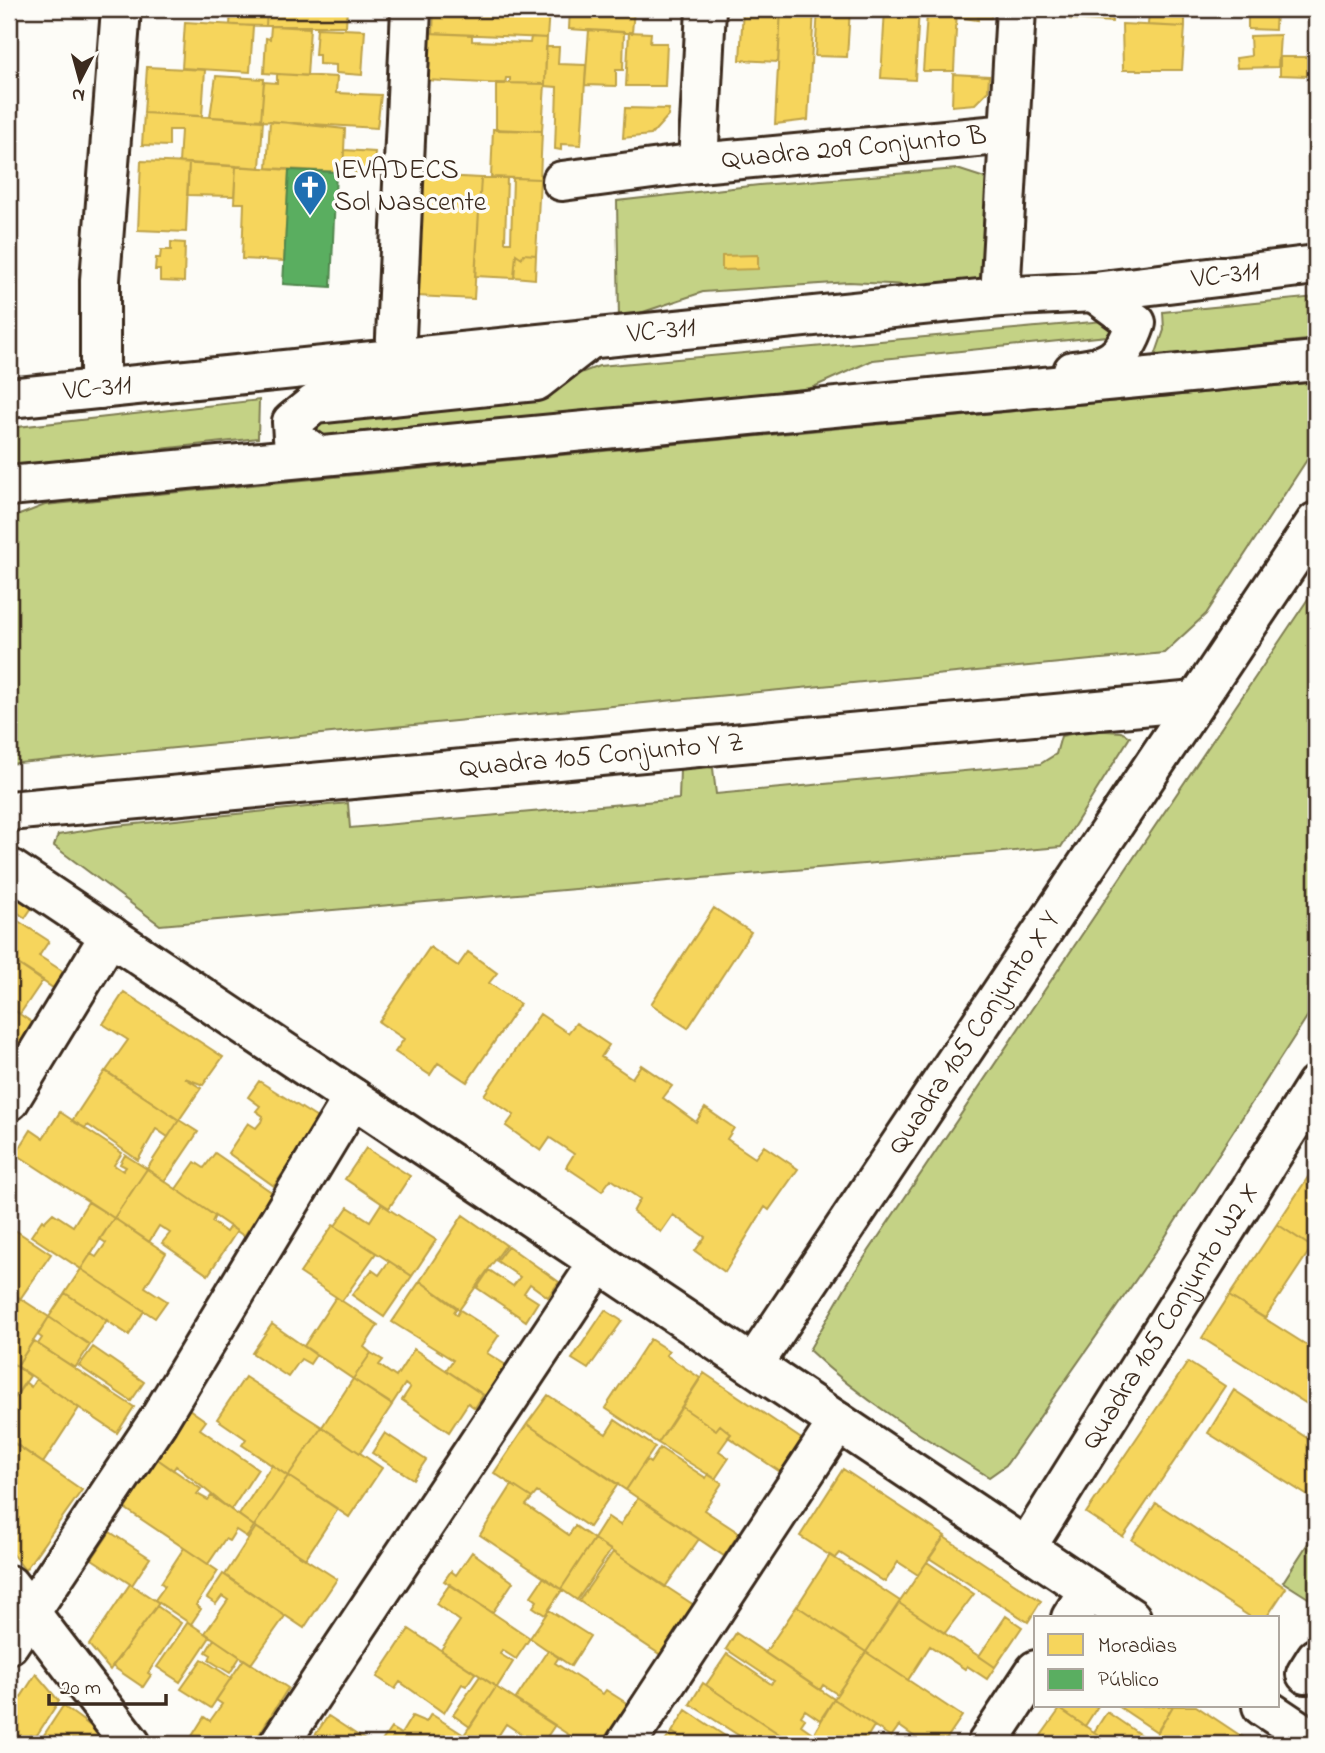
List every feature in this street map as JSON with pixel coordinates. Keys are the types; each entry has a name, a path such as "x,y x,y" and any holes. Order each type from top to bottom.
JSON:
{"street":[{"path":"100,389 100,280 121,9"},
{"path":"395,359 411,9"},
{"path":"698,163 706,9"},
{"path":"1000,297 1016,9"},
{"name":"Quadra 209 Conjunto B","path":"562,181 698,163 1009,135"},
{"name":"VC-311","path":"9,398 1000,297 1094,292 1316,265"},
{"path":"868,404 918,386 1101,368 1128,347 1136,323 1094,292"},
{"path":"318,457 293,438 292,422 314,404 536,381 590,339"},
{"path":"9,486 1316,361"},
{"name":"Quadra 105 Conjunto X Y","path":"753,1365 1316,522"},
{"name":"Quadra 105 Conjunto Y Z","path":"9,811 1195,701"},
{"path":"9,867 1026,1548 1080,1604 1124,1616"},
{"path":"9,1101 110,935"},
{"name":"Quadra 105 Conjunto W2 X","path":"1026,1548 1316,1084"},
{"path":"9,1644 19,1599 158,1421 353,1098"},
{"path":"279,1744 599,1262"},
{"path":"626,1744 838,1422"},
{"path":"19,1599 131,1744"},
{"path":"987,1744 1034,1673"},
{"path":"1265,1708 1316,1742"}],"green space":[{"path":"957,169 988,179 984,278 968,288 849,282 703,292 619,320 617,201 759,185"},
{"path":"1316,297 1316,339 1155,356 1164,330 1163,312"},
{"path":"1104,321 1113,326 1107,336 873,360 807,390 309,437 311,417 516,398 599,366"},
{"path":"1316,382 1316,446 1206,614 1164,653 9,764 9,519 45,505"},
{"path":"259,400 258,438 9,466 9,428"},
{"path":"1316,587 1316,1003 1158,1248 1006,1465 989,1477 873,1403 809,1350 852,1276"},
{"path":"1091,730 1121,732 1130,737 1061,847 160,925 54,846 58,835 115,826 348,803 350,828 679,799 680,769 698,765 713,768 716,794 1040,764 1056,754 1061,736"},
{"path":"1316,1531 1316,1603 1283,1582"}],"building: Moradias":[{"path":"231,9 267,9 266,26 230,25"},
{"path":"267,9 347,9 346,26 266,26"},
{"path":"434,9 549,9 547,38 433,33"},
{"path":"570,9 634,9 632,33 569,29"},
{"path":"743,9 781,9 778,62 740,60"},
{"path":"781,9 814,9 808,120 775,124"},
{"path":"818,9 850,9 847,57 815,56"},
{"path":"850,9 883,9 882,15 850,14"},
{"path":"885,9 919,9 915,80 881,78"},
{"path":"924,9 957,9 954,71 923,71 927,14 924,14"},
{"path":"957,9 992,9 991,18 978,20 956,17"},
{"path":"1071,9 1113,9 1112,22 1070,19"},
{"path":"1160,9 1185,9 1185,27 1148,25 1149,11 1160,12"},
{"path":"1248,9 1276,9 1275,30 1248,29"},
{"path":"185,22 253,26 250,72 182,68"},
{"path":"1122,24 1185,27 1182,70 1123,70"},
{"path":"271,26 310,28 307,76 264,73 266,38 270,39"},
{"path":"317,28 365,30 362,75 336,73 336,65 319,64 319,55 315,55"},
{"path":"589,30 624,32 623,70 616,70 616,86 585,85"},
{"path":"629,32 651,33 650,43 667,43 665,86 626,86"},
{"path":"428,33 472,35 472,41 530,43 531,37 547,38 545,84 510,83 510,78 506,78 505,84 425,80"},
{"path":"1280,35 1278,67 1237,68 1236,58 1251,56 1250,36"},
{"path":"546,47 559,47 558,64 586,65 581,145 561,144 561,150 555,149 557,87 545,86"},
{"path":"1280,57 1307,57 1307,76 1280,75"},
{"path":"147,67 205,70 202,116 144,113"},
{"path":"277,74 337,77 336,93 381,95 377,128 261,121 264,82 277,83"},
{"path":"953,74 989,76 988,91 975,104 952,106"},
{"path":"216,76 264,79 261,121 210,117"},
{"path":"496,83 545,84 542,131 496,130"},
{"path":"625,108 669,109 668,116 651,135 623,138"},
{"path":"144,113 263,120 260,168 179,163 181,130 169,130 169,146 142,145"},
{"path":"270,121 345,129 343,172 267,168"},
{"path":"493,129 542,131 540,179 491,177"},
{"path":"344,150 375,152 374,173 343,172"},
{"path":"141,161 189,163 186,232 138,230"},
{"path":"189,163 236,166 234,196 187,195"},
{"path":"236,166 289,170 284,261 242,259 244,203 234,203"},
{"path":"420,175 481,178 474,299 417,296"},
{"path":"481,178 507,178 505,242 511,242 513,178 540,179 536,255 523,254 522,258 516,254 514,278 475,276"},
{"path":"171,242 185,243 184,282 160,281 160,270 155,270 156,258 160,258 161,250 171,250"},
{"path":"516,254 522,258 523,254 536,255 535,279 514,277"},
{"path":"758,255 758,269 722,270 722,256"},
{"path":"9,889 33,906 25,918 9,906"},
{"path":"714,908 751,932 688,1028 651,1004"},
{"path":"9,915 49,941 39,956 64,972 53,988 9,958"},
{"path":"430,947 458,966 468,952 497,973 489,983 520,1004 467,1082 438,1063 430,1075 395,1052 404,1039 379,1022"},
{"path":"9,958 43,980 20,1014 9,1007"},
{"path":"124,992 223,1057 203,1085 185,1078 201,1088 179,1120 106,1071 128,1040 103,1024"},
{"path":"9,1007 33,1023 20,1043 14,1038 9,1046"},
{"path":"540,1014 568,1033 576,1023 609,1045 601,1057 632,1078 641,1065 672,1086 663,1098 696,1122 705,1108 734,1128 727,1139 755,1158 764,1146 798,1169 769,1210 765,1207 725,1272 695,1251 705,1237 673,1215 661,1232 633,1212 640,1199 611,1179 602,1191 566,1167 574,1154 550,1138 541,1151 506,1126 514,1115 484,1095"},
{"path":"105,1071 179,1120 168,1137 156,1129 138,1160 88,1125 85,1128 72,1121"},
{"path":"259,1081 322,1121 295,1164 291,1161 274,1186 228,1153 248,1123 256,1128 261,1122 263,1116 256,1111 260,1106 248,1097"},
{"path":"60,1112 122,1153 114,1165 123,1171 126,1167 120,1164 125,1155 147,1169 114,1218 16,1154 31,1130 43,1138"},
{"path":"179,1120 198,1132 165,1181 147,1169"},
{"path":"366,1148 410,1176 389,1208 345,1179"},
{"path":"215,1153 273,1193 244,1236 176,1189 195,1162 204,1168"},
{"path":"1316,1165 1316,1241 1312,1247 1277,1224"},
{"path":"147,1169 215,1216 212,1222 226,1232 230,1226 237,1231 208,1275 162,1243 170,1233 159,1226 149,1242 114,1218"},
{"path":"88,1202 114,1218 81,1269 31,1236 42,1220 44,1222 53,1213 73,1226"},
{"path":"381,1204 436,1240 412,1276 335,1226 348,1207 370,1221"},
{"path":"463,1215 506,1245 459,1310 420,1281"},
{"path":"114,1218 166,1253 145,1287 167,1301 155,1318 81,1269 91,1254 96,1257 106,1243 100,1239"},
{"path":"1277,1224 1312,1247 1265,1318 1229,1296"},
{"path":"333,1225 376,1253 342,1301 300,1273"},
{"path":"9,1226 51,1254 20,1299 9,1291"},
{"path":"508,1246 559,1282 548,1297 530,1284 524,1293 538,1302 526,1321 477,1288 489,1270 513,1286 520,1277 497,1261"},
{"path":"389,1261 412,1276 384,1317 352,1295 372,1270 379,1275"},
{"path":"81,1269 144,1311 129,1335 65,1293"},
{"path":"420,1281 457,1307 454,1312 457,1315 460,1310 499,1335 487,1353 506,1365 487,1397 446,1370 453,1360 392,1322"},
{"path":"9,1291 49,1317 17,1366 9,1361"},
{"path":"65,1293 107,1320 90,1345 49,1317"},
{"path":"1229,1296 1316,1351 1315,1409 1202,1338"},
{"path":"336,1297 378,1325 364,1347 371,1353 353,1379 304,1346"},
{"path":"605,1310 622,1321 588,1369 572,1359"},
{"path":"49,1317 90,1345 75,1368 38,1344 42,1338 38,1335"},
{"path":"272,1324 316,1355 310,1364 301,1359 288,1377 252,1353"},
{"path":"650,1339 669,1351 666,1355 700,1378 658,1443 605,1408"},
{"path":"33,1341 134,1407 117,1433 17,1366"},
{"path":"93,1347 144,1382 131,1401 79,1366"},
{"path":"414,1349 483,1395 475,1408 468,1403 449,1432 402,1400 410,1388 405,1384 392,1404 353,1379 371,1353 383,1360 379,1365 396,1377"},
{"path":"9,1361 30,1376 9,1406"},
{"path":"1188,1362 1225,1386 1123,1537 1086,1513"},
{"path":"704,1373 803,1440 782,1473 728,1437 731,1434 720,1425 716,1430 682,1407"},
{"path":"245,1377 322,1427 288,1476 242,1445 246,1439 217,1419"},
{"path":"36,1379 79,1408 43,1463 9,1440 9,1406 25,1382 31,1387"},
{"path":"353,1379 392,1405 360,1453 322,1427"},
{"path":"1234,1390 1316,1444 1316,1501 1208,1433"},
{"path":"548,1395 606,1434 615,1420 655,1447 626,1490 527,1424"},
{"path":"682,1407 716,1430 720,1425 731,1434 719,1451 729,1458 715,1479 658,1443"},
{"path":"189,1409 206,1421 200,1429 258,1469 231,1510 176,1466 173,1470 156,1458"},
{"path":"527,1424 618,1484 589,1527 537,1492 532,1498 494,1473"},
{"path":"322,1427 382,1468 349,1517 288,1476"},
{"path":"385,1433 426,1460 413,1479 372,1453"},
{"path":"13,1442 82,1490 25,1570 9,1550 9,1443"},
{"path":"660,1448 706,1478 708,1474 722,1483 704,1510 739,1533 724,1556 626,1490 646,1460 650,1463"},
{"path":"156,1458 201,1489 197,1494 208,1500 211,1496 254,1526 247,1537 236,1530 229,1541 225,1539 208,1564 123,1507"},
{"path":"272,1465 288,1476 254,1526 239,1515"},
{"path":"843,1469 945,1536 918,1575 898,1562 885,1582 840,1553 835,1559 800,1536"},
{"path":"288,1476 338,1509 305,1559 254,1526"},
{"path":"512,1485 532,1498 526,1505 569,1535 575,1526 594,1539 561,1589 480,1535"},
{"path":"638,1498 699,1539 665,1587 594,1539 608,1517 620,1525"},
{"path":"1156,1503 1286,1588 1267,1616 1249,1616 1132,1540"},
{"path":"256,1527 337,1579 304,1628 225,1575"},
{"path":"110,1532 150,1558 132,1585 92,1559"},
{"path":"944,1537 1041,1601 1028,1622 929,1558"},
{"path":"594,1539 611,1550 577,1600 561,1589"},
{"path":"184,1548 218,1571 196,1605 201,1609 191,1624 155,1600 165,1586 161,1583"},
{"path":"472,1552 513,1582 492,1613 444,1581 451,1571 456,1575"},
{"path":"613,1552 694,1605 661,1655 579,1601"},
{"path":"830,1555 900,1601 866,1652 797,1606"},
{"path":"927,1562 974,1594 945,1633 899,1603"},
{"path":"223,1574 285,1616 251,1664 205,1633 228,1600 222,1596 216,1604 207,1598"},
{"path":"544,1577 562,1590 545,1615 533,1607 537,1601 531,1596"},
{"path":"130,1584 159,1603 110,1670 89,1645"},
{"path":"450,1584 530,1638 516,1659 502,1650 500,1654 513,1662 497,1687 441,1650 460,1621 436,1604"},
{"path":"899,1603 995,1667 987,1679 967,1666 965,1669 930,1646 908,1680 866,1652"},
{"path":"157,1606 181,1623 148,1673 151,1675 143,1687 112,1666"},
{"path":"797,1606 866,1652 837,1694 823,1685 820,1690 765,1653"},
{"path":"549,1610 590,1636 571,1666 530,1638"},
{"path":"1006,1616 1022,1627 995,1667 979,1656"},
{"path":"188,1622 210,1637 180,1682 157,1667"},
{"path":"409,1629 475,1673 466,1686 462,1684 444,1713 400,1682 395,1689 377,1677"},
{"path":"736,1633 834,1699 820,1720 805,1710 801,1716 805,1719 801,1725 811,1732 803,1744 794,1744 706,1685 727,1654 771,1684 774,1681 726,1649"},
{"path":"214,1639 240,1657 230,1673 209,1660 211,1655 206,1652"},
{"path":"548,1650 559,1657 555,1663 603,1694 606,1690 628,1704 600,1744 583,1744 515,1700"},
{"path":"866,1652 962,1716 943,1744 925,1744 899,1726 891,1737 834,1699"},
{"path":"202,1659 231,1678 211,1708 181,1689"},
{"path":"244,1659 288,1688 253,1744 187,1744 204,1717 210,1721 222,1704 216,1700"},
{"path":"36,1674 59,1701 35,1738 30,1735 27,1740 31,1744 9,1744 9,1696 12,1691 21,1697"},
{"path":"480,1676 496,1687 470,1727 453,1715"},
{"path":"703,1683 794,1744 752,1744 690,1704"},
{"path":"496,1687 555,1725 542,1744 536,1744 506,1724 493,1744 476,1744 464,1735"},
{"path":"834,1699 874,1726 863,1744 803,1744 811,1733 813,1735"},
{"path":"63,1706 100,1733 94,1744 38,1744"},
{"path":"1061,1708 1097,1708 1085,1726"},
{"path":"1121,1708 1172,1708 1157,1732"},
{"path":"1172,1708 1199,1708 1253,1744 1151,1744"},
{"path":"1060,1709 1094,1732 1114,1744 1035,1744"},
{"path":"686,1710 737,1744 690,1744 672,1732"},
{"path":"1107,1712 1151,1742 1150,1744 1114,1744 1094,1732"},
{"path":"431,1714 464,1735 458,1744 380,1744 391,1728 401,1734 412,1716 426,1722"},
{"path":"328,1716 330,1717 371,1744 309,1744"},
{"path":"672,1732 690,1744 663,1744"}],"building: Público":[{"name":"IEVADECS Sol Nascente","path":"289,170 336,172 331,287 283,284"}],"place":[{"name":"IEVADECS Sol Nascente","path":"310,217"}]}
